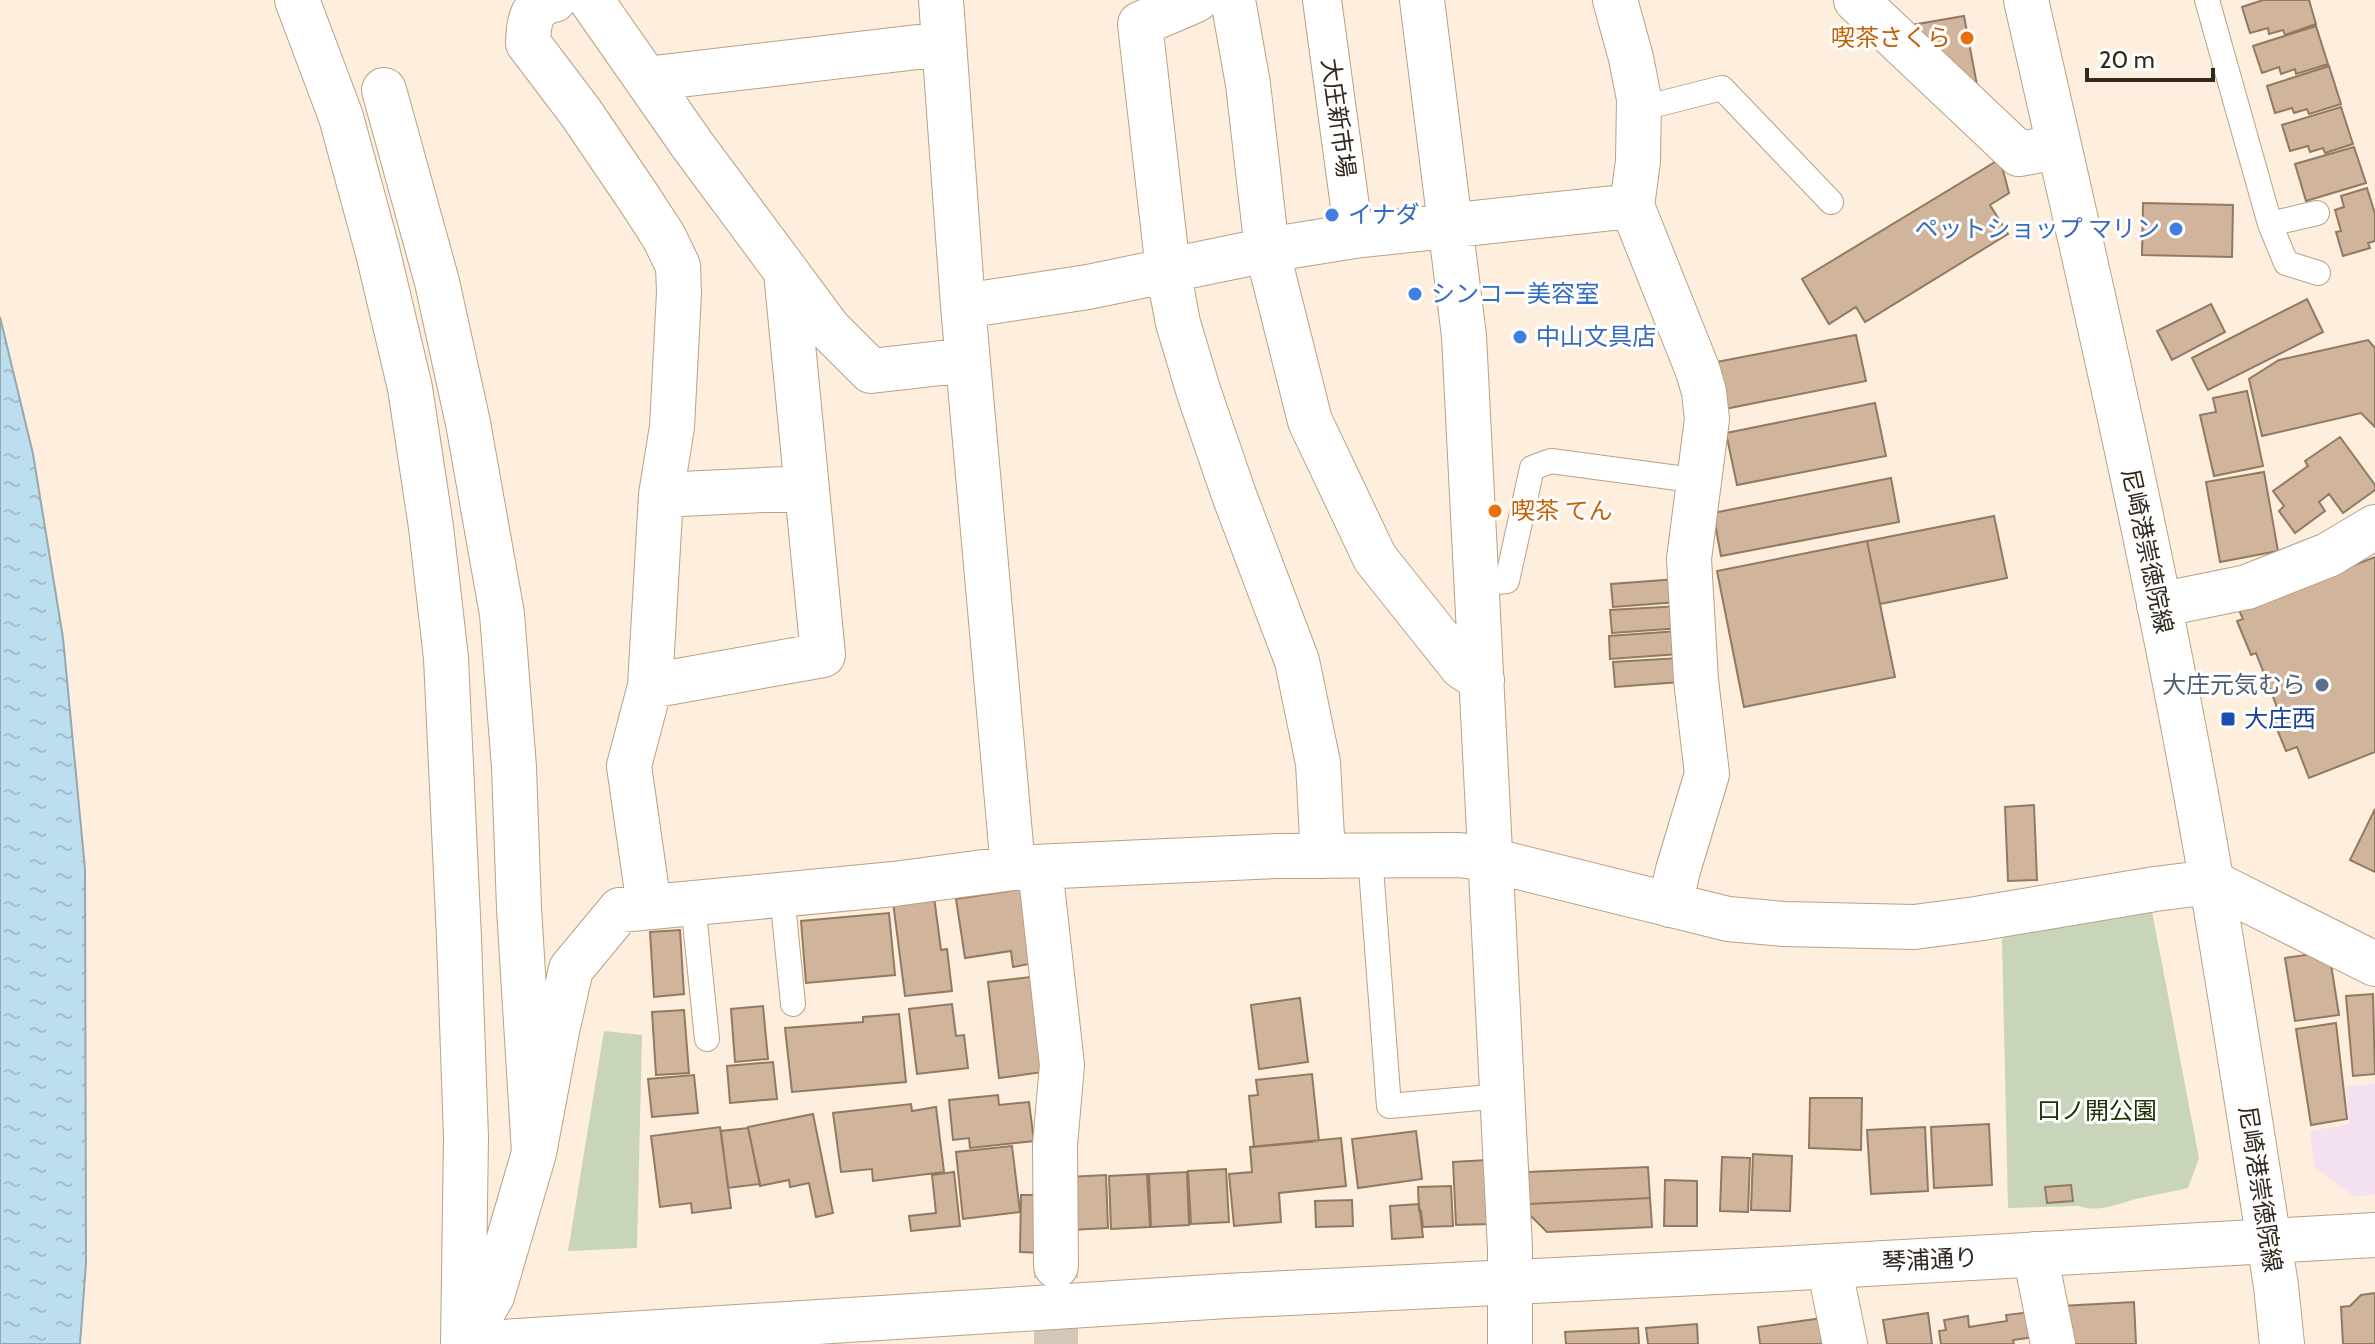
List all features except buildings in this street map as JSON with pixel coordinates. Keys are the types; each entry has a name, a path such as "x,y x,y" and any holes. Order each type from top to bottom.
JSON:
{"street":[{"path":"297,0 341,117 378,253 410,388 431,527 446,658 459,938 466,1137 464,1344"},
{"path":"553,0 543,2 530,17 528,43 581,113 638,197 664,237 678,266 672,427 661,495 650,686 629,766 649,906"},
{"path":"591,0 829,329 871,371 967,360"},
{"path":"941,0 967,360 1026,868 1062,1065 1055,1145 1056,1266"},
{"path":"1196,0 1140,24 1168,270 1178,323 1199,393 1297,661 1318,763 1323,856"},
{"path":"1233,0 1248,84 1267,250 1310,421 1375,558 1462,667 1482,680"},
{"name":"大庄新市場","path":"1322,0 1354,236"},
{"path":"1422,0 1464,336 1502,1096 1498,1284 1510,1344"},
{"path":"1615,0 1631,58 1639,109 1638,161 1632,206 1698,371 1707,419 1689,559 1696,680 1707,774 1670,905"},
{"path":"1856,0 2019,154 2059,147"},
{"name":"尼崎港崇徳院線","path":"2026,0 2159,605 2211,882 2269,1240 2282,1344"},
{"path":"646,79 943,44"},
{"path":"384,90 450,338 502,614 514,767 534,1153"},
{"path":"963,306 1088,287 1267,250 1354,236 1632,206"},
{"path":"650,686 823,655 786,272"},
{"path":"661,495 806,488"},
{"path":"2159,605 2247,587 2328,555 2375,527"},
{"path":"464,1344 492,1296 534,1153 571,969 620,910 1026,868 1276,856 1459,855 1491,860 1728,919 1770,923 1914,927 2211,882 2375,964"},
{"name":"琴浦通り","path":"471,1344 1226,1296 1498,1284 2375,1235"},
{"path":"2035,1254 2053,1344"},
{"path":"1829,1266 1845,1344"}],"lane":[{"path":"2207,0 2270,224 2286,263 2318,273"},
{"path":"1639,109 1722,88 1831,202"},
{"path":"2270,224 2317,213"},
{"path":"1477,584 1507,581 1532,468 1551,461 1700,481"},
{"path":"1370,855 1389,1106 1502,1096"},
{"path":"782,894 793,1004"},
{"path":"693,903 707,1039"}],"shaded area":[{"path":"2375,1084 2375,1195 2353,1196 2314,1166 2310,1131 2349,1124 2346,1086"}],"green space":[{"name":"口ノ開公園","path":"2151,906 2199,1158 2188,1188 2101,1208 2008,1208 2002,940 2011,926"},
{"path":"604,1031 642,1035 637,1248 568,1251"}],"water":[{"path":"0,317 33,454 63,638 85,869 86,1263 80,1344 0,1344"}],"tunnel":[{"path":"1056,1268 1056,1344"}],"place":[{"name":"喫茶さくら","path":"1967,38"},
{"name":"イナダ","path":"1332,215"},
{"name":"ペットショップ マリン","path":"2176,229"},
{"name":"シンコー美容室","path":"1415,294"},
{"name":"中山文具店","path":"1520,337"},
{"name":"喫茶 てん","path":"1495,511"},
{"name":"大庄元気むら","path":"2322,685"},
{"name":"大庄西","path":"2228,719"}]}
